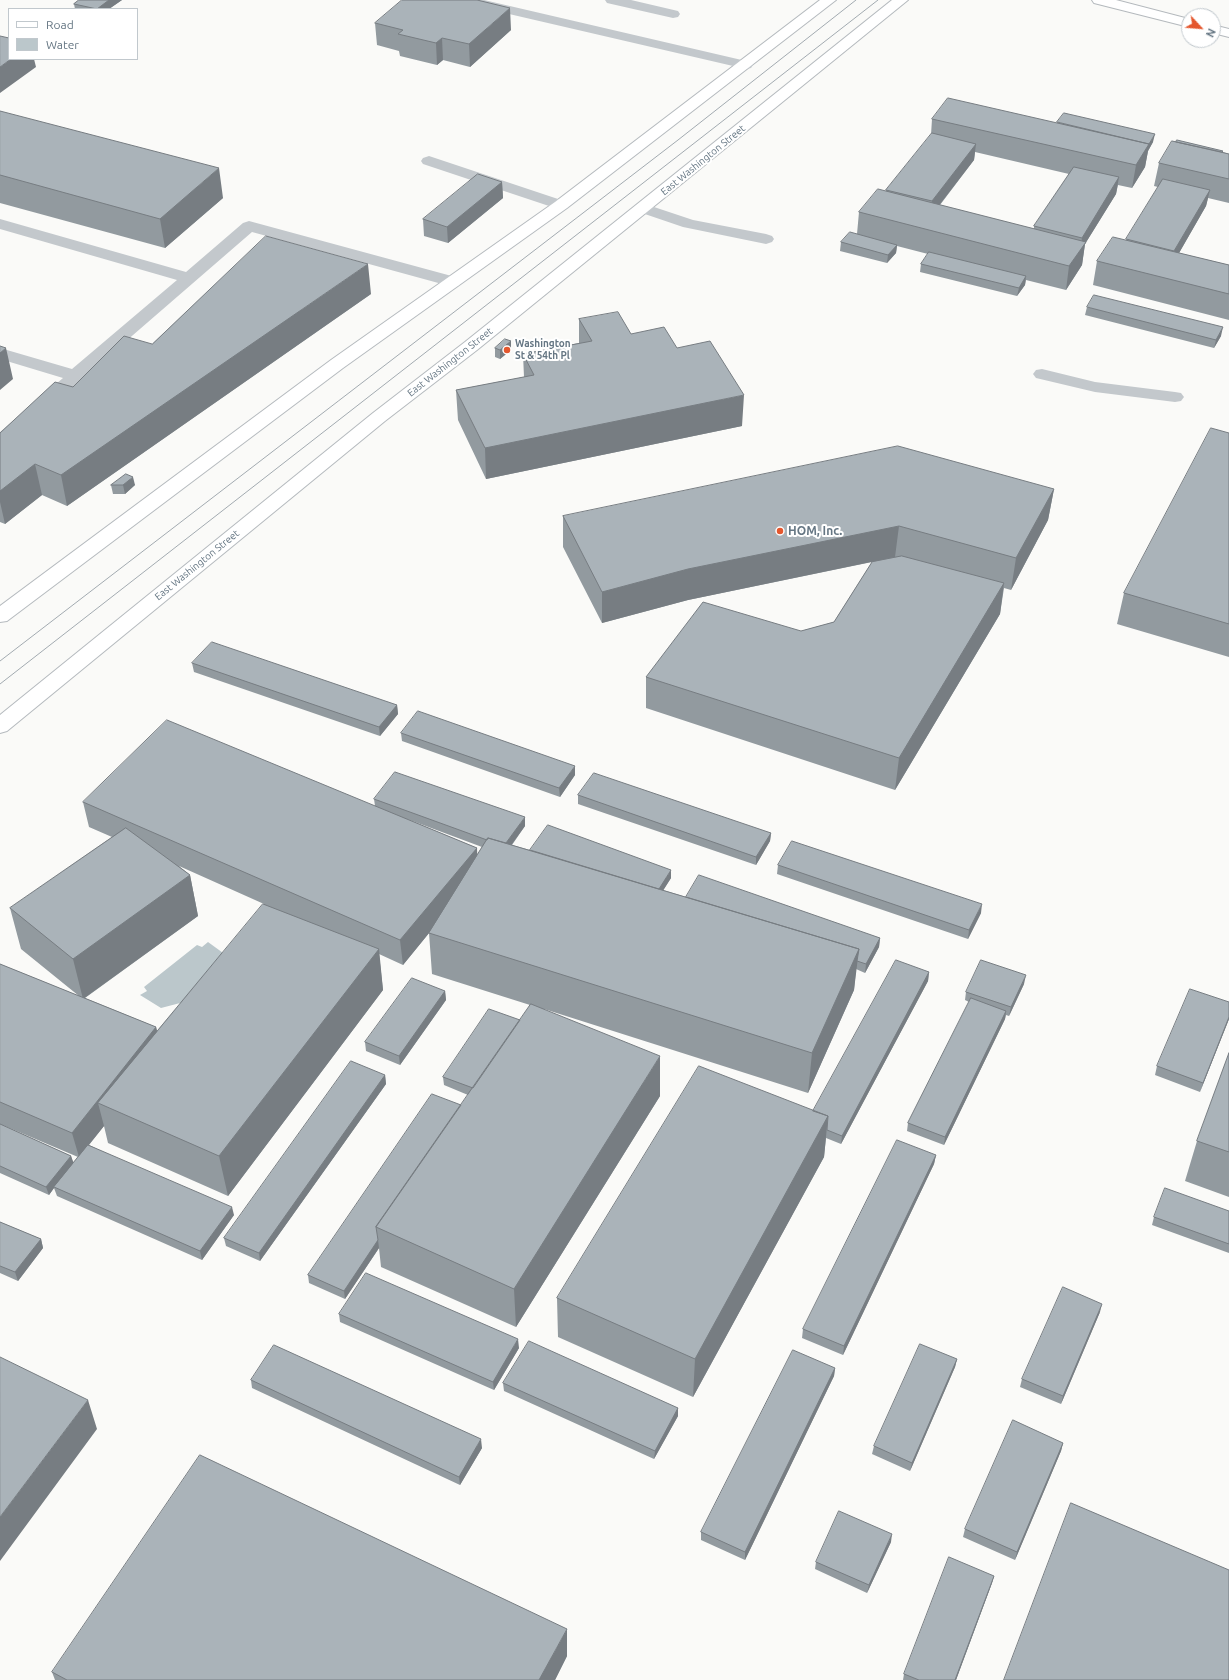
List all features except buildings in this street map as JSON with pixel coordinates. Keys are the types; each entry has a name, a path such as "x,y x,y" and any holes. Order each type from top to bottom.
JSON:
{"main road":[{"path":"0,616 318,378 561,205 746,65 829,0"},
{"name":"East Washington Street","path":"0,726 373,421 471,346 901,0"},
{"path":"1099,0 1181,21"}],"street":[{"path":"466,0 746,65"},
{"path":"612,0 673,14"},
{"path":"430,161 561,205"},
{"path":"642,208 688,224 766,239"},
{"path":"0,224 189,278"},
{"path":"0,441 249,226 453,282"},
{"path":"0,353 75,376"},
{"path":"1042,374 1095,387 1175,397"}],"water":[{"path":"208,942 230,958 184,1002 161,1008 140,995 147,991 144,987 197,945 202,947"}],"tram line":[{"path":"0,661 678,140 856,0"},
{"path":"0,684 878,0"}],"place":[{"name":"Washington St & 54th Pl","path":"507,350"},
{"name":"HOM, Inc.","path":"780,531"}]}
